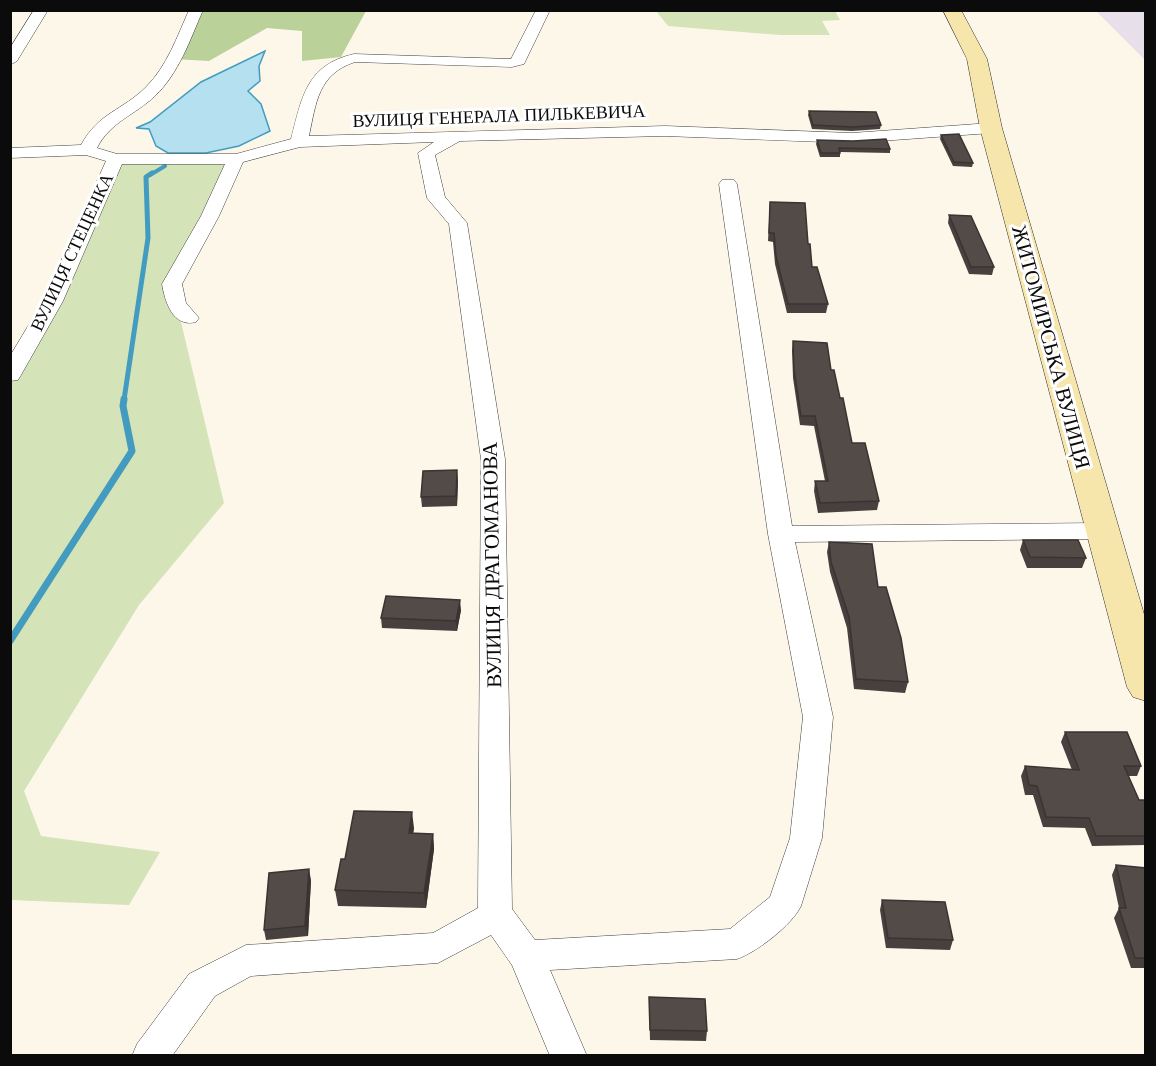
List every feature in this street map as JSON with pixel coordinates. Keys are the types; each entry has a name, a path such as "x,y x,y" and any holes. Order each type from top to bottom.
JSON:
{"main road":[{"name":"ЖИТОМИРСЬКА ВУЛИЦЯ","path":"952,10 977,59 991,128 1146,687"}],"street":[{"path":"10,62 41,10"},
{"path":"87,150 100,127 133,106 159,80 188,34 196,10"},
{"path":"298,142 314,84 323,72 342,60 354,58 512,63 519,61 543,10"},
{"name":"ВУЛИЦЯ ГЕНЕРАЛА ПИЛЬКЕВИЧА","path":"10,153 87,150 116,159 236,159 298,142 665,131 852,138 991,128"},
{"name":"ВУЛИЦЯ ДРАГОМАНОВА","path":"456,137 426,153 436,198 459,223 493,459 495,901 497,915"},
{"name":"ВУЛИЦЯ СТЕЦЕНКА","path":"10,375 53,301 116,159"},
{"path":"189,318 176,304 172,284 210,216 236,159"},
{"path":"526,956 737,945 784,906 806,838 818,717 781,534 728,184"},
{"path":"781,534 1101,531"},
{"path":"150,1056 202,985 246,961 438,948 497,915 526,956 569,1056"}],"shaded area":[{"path":"1096,11 1145,11 1145,60"}],"green space":[{"path":"196,11 366,11 341,57 302,61 302,31 267,28 209,61 173,59"},
{"path":"656,11 835,11 840,20 822,21 830,35 780,35 668,26"},
{"path":"116,159 236,159 172,284 224,503 139,605 24,791 41,836 160,852 129,905 11,900 11,375"}],"water":[{"path":"265,51 259,66 260,81 248,91 261,104 270,131 239,146 206,153 168,153 156,146 149,129 136,128 150,122 201,82"}],"building":[{"path":"809,111 876,112 881,125 853,127 813,125"},
{"path":"959,134 973,163 954,162 941,135"},
{"path":"886,139 890,149 839,148 840,153 821,153 817,140 853,141"},
{"path":"770,202 805,203 812,267 817,267 828,304 788,304 776,256 774,233 769,233"},
{"path":"949,215 971,216 994,267 971,267"},
{"path":"793,341 827,343 831,370 834,370 840,398 843,398 852,443 865,443 879,501 820,503 815,481 828,481 815,416 801,416 794,369"},
{"path":"457,470 456,496 421,497 423,471"},
{"path":"1023,540 1078,540 1086,558 1030,557"},
{"path":"829,542 872,544 878,587 886,587 901,638 908,682 856,679 849,617 831,562"},
{"path":"386,596 460,600 456,621 381,618"},
{"path":"1065,732 1127,732 1141,766 1124,766 1139,800 1146,800 1146,836 1096,836 1089,818 1046,817 1037,786 1029,785 1025,766 1079,770"},
{"path":"354,811 412,812 409,833 433,834 424,893 335,890 341,859 345,859"},
{"path":"1116,865 1146,868 1146,958 1135,958 1119,908 1126,908"},
{"path":"309,869 305,926 264,930 269,873"},
{"path":"882,900 945,902 953,940 888,938"},
{"path":"649,997 705,999 707,1031 650,1030"}],"waterway":[{"path":"150,175 165,166"},
{"path":"124,400 148,238 146,177 152,173"},
{"path":"10,641 132,451 123,406 124,399"}]}
